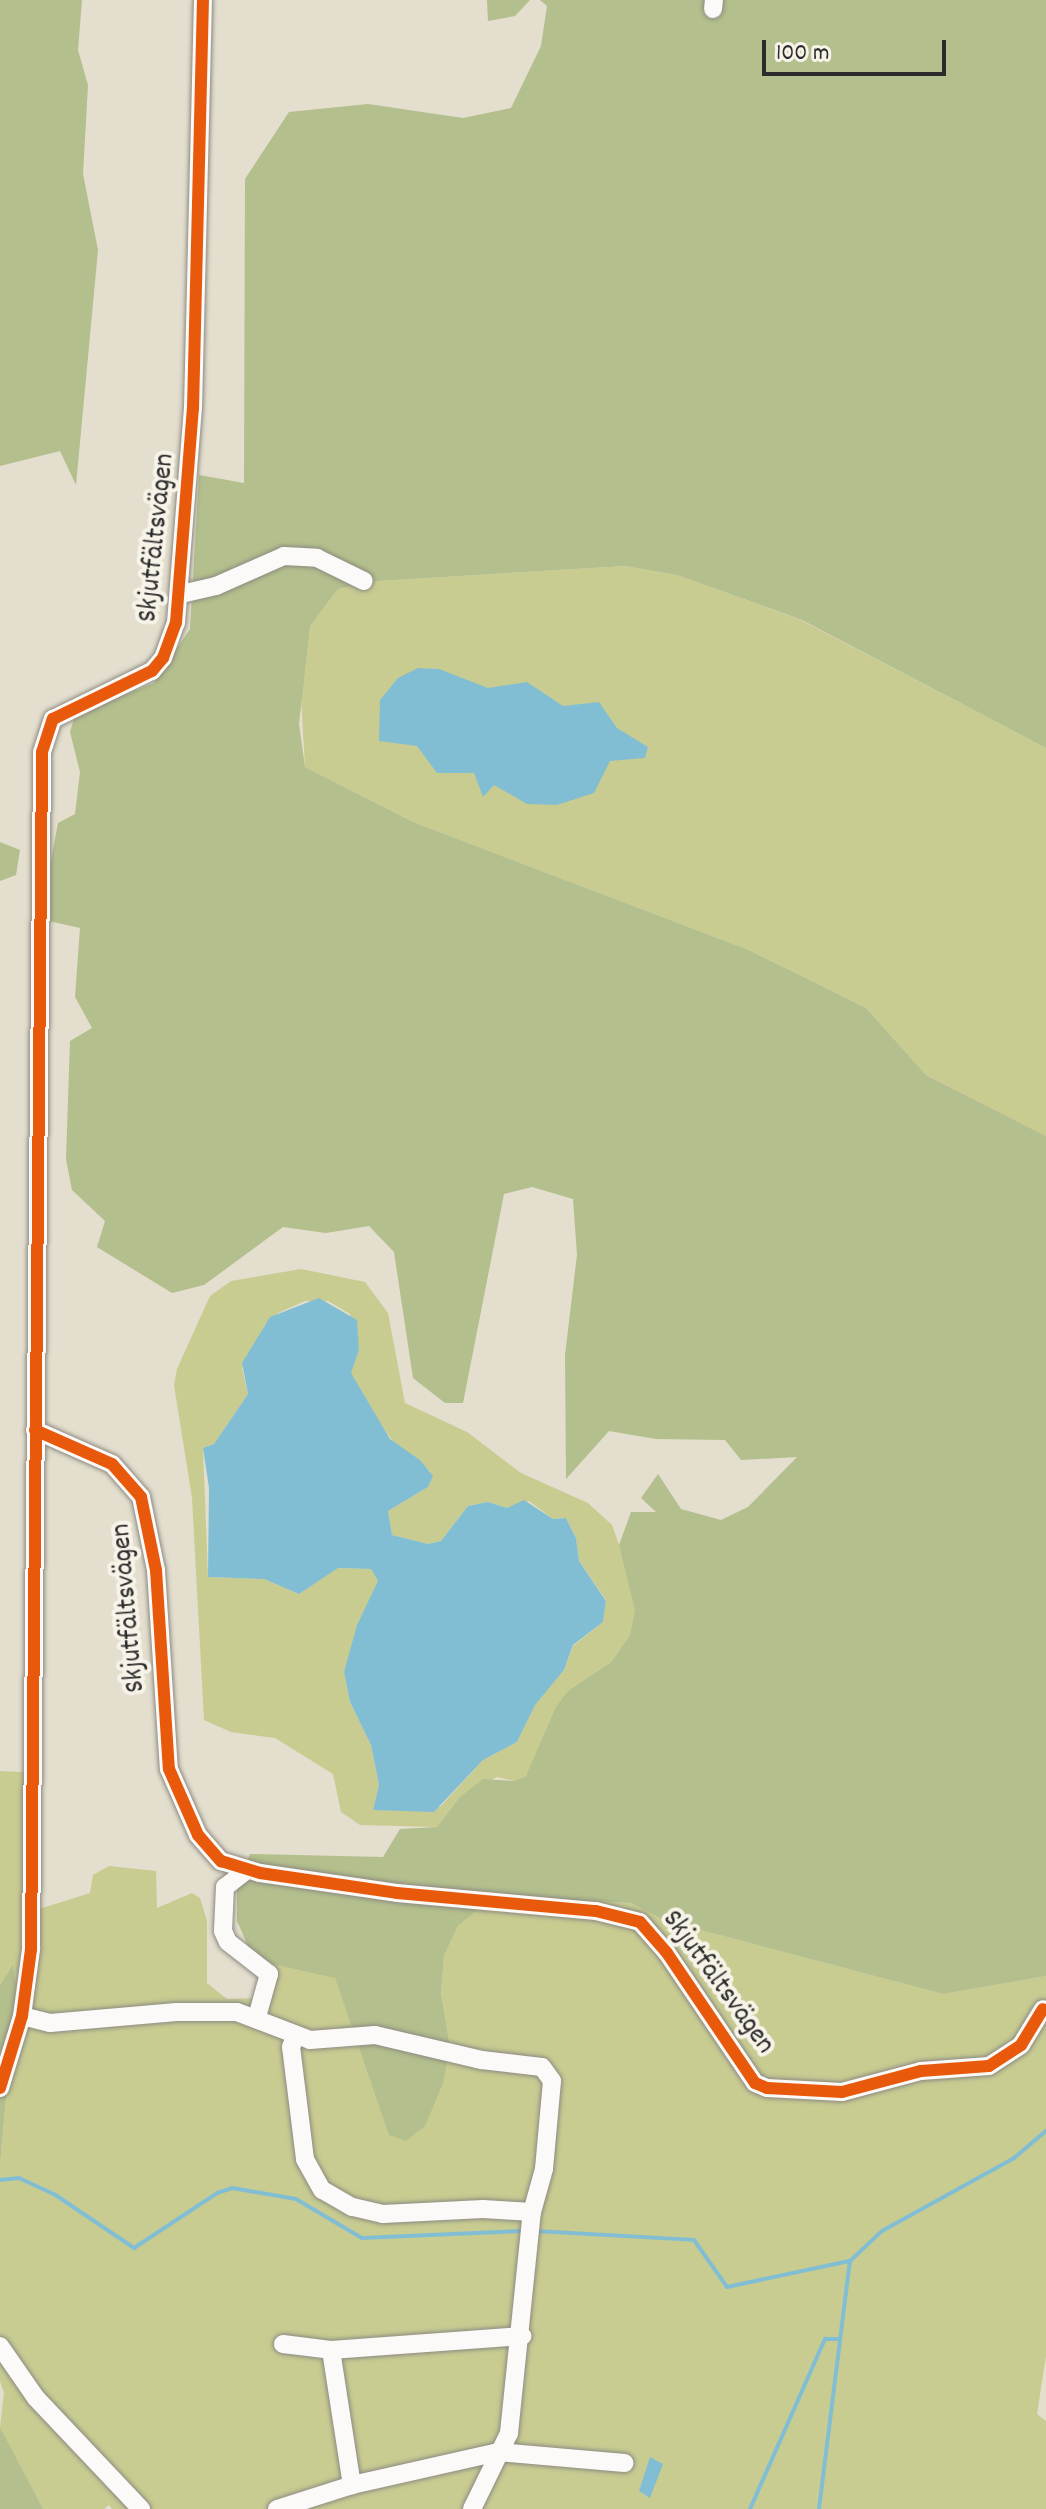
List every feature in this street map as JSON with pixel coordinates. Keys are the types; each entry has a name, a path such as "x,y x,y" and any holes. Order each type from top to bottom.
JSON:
{"street":[{"name":"Skjutfältsvägen","path":"203,0 193,408 181,594 176,623 160,662 130,685 62,712 44,736 35,1430 112,1464 141,1497 156,1570 169,1769 205,1845 221,1861 247,1870 397,1893 614,1914 640,1922 667,1953 755,2083 767,2088 842,2092 921,2071 989,2066 1021,2045 1043,2009"},
{"path":"181,594 216,586 284,556 317,558 364,581"},
{"path":"0,2088 22,2016 31,1949 35,1430"},
{"path":"247,1870 225,1887 223,1931 228,1942 269,1974 257,2017"},
{"path":"22,2016 50,2023 177,2012 257,2017 295,2037 375,2035 482,2060 542,2067 552,2081 544,2169 532,2212 522,2336 509,2433 472,2509"},
{"path":"295,2037 291,2047 305,2159 322,2190 368,2212 532,2212"},
{"path":"283,2344 331,2350 522,2336"},
{"path":"0,2346 36,2398 141,2509"},
{"path":"331,2350 352,2485"},
{"path":"277,2509 352,2485 498,2452 625,2463"}],"green space":[{"path":"0,0 82,0 78,50 88,85 83,174 98,250 76,485 60,451 0,466"},
{"path":"487,0 530,0 515,16 488,21"},
{"path":"540,0 1046,0 1046,748 802,620 677,575 625,566 378,581 338,589 310,626 299,724 305,767 413,822 749,950 866,1008 926,1075 1046,1136 1046,1976 943,1994 666,1921 631,1903 494,1896 458,1926 444,1956 441,1993 450,2047 443,2083 425,2126 406,2141 389,2135 335,1978 272,1964 249,1948 237,1921 237,1890 250,1854 383,1857 400,1829 437,1827 459,1798 483,1779 514,1781 526,1776 556,1707 569,1690 611,1662 630,1635 635,1610 619,1545 631,1512 656,1512 641,1498 658,1474 681,1509 721,1520 748,1507 797,1457 741,1460 725,1440 656,1439 609,1431 566,1479 565,1355 577,1255 573,1199 532,1187 504,1194 463,1403 445,1403 413,1378 394,1252 369,1226 326,1233 283,1227 204,1285 172,1293 97,1247 105,1221 72,1190 66,1159 70,1041 92,1028 75,997 80,928 40,919 58,823 75,814 80,772 70,732 75,715 154,683 190,629 199,475 244,483 245,179 289,112 368,104 463,118 511,108 541,46 547,6"},
{"path":"625,566 677,575 801,620 1046,748 1046,1136 926,1075 866,1008 749,950 413,822 305,767 300,680 310,626 338,589 378,581"},
{"path":"0,842 20,850 16,875 0,881"},
{"path":"301,1269 365,1282 388,1313 405,1403 467,1432 521,1473 588,1503 612,1525 625,1562 636,1610 630,1635 611,1662 569,1690 526,1776 514,1781 497,1777 459,1798 437,1827 360,1825 341,1812 333,1774 275,1738 231,1732 204,1720 192,1498 174,1385 177,1369 210,1296 231,1281","holes":["305,1301 328,1301 350,1314 359,1350 350,1373 363,1399 396,1446 430,1471 428,1487 388,1511 392,1535 428,1544 441,1541 468,1506 488,1502 507,1508 529,1501 553,1519 566,1518 576,1538 579,1561 606,1600 603,1622 573,1646 564,1670 535,1704 517,1742 483,1760 440,1807 373,1810 379,1785 371,1745 350,1702 344,1672 378,1581 371,1569 337,1568 299,1594 264,1579 208,1577 203,1448 214,1444 248,1394 242,1368 264,1326 278,1313"]},
{"path":"0,1771 40,1773 36,1910 90,1893 93,1875 109,1866 156,1871 157,1908 192,1893 200,1898 207,1921 207,1983 227,1999 263,1998 272,1964 335,1977 371,2082 450,2047 441,1993 444,1956 458,1926 493,1896 631,1903 666,1921 943,1994 1046,1976 1046,2356 1037,2414 1046,2421 1046,2509 112,2509 109,2505 104,2509 43,2509 0,2427 4,2393 0,2381 0,2165 16,1987 13,1966 0,1985"},
{"path":"13,1965 16,1987 0,2165 0,1985"},
{"path":"0,2427 28,2480 43,2509 0,2509"}],"water":[{"path":"418,668 439,669 488,688 527,682 563,706 599,702 617,728 648,747 645,758 610,761 594,793 557,805 527,804 494,785 483,797 474,773 437,773 417,746 379,741 380,700 398,678"},
{"path":"319,1298 357,1320 359,1350 351,1373 390,1439 420,1460 433,1476 428,1487 388,1511 392,1535 428,1544 441,1541 468,1506 488,1502 507,1508 524,1500 553,1519 566,1518 576,1538 579,1561 606,1601 603,1622 573,1645 564,1670 535,1705 517,1742 483,1760 434,1812 373,1810 379,1785 371,1745 350,1702 344,1672 357,1625 378,1581 371,1569 338,1568 299,1594 264,1579 208,1577 209,1488 203,1448 214,1444 248,1394 242,1363 270,1317"},
{"path":"650,2457 663,2464 650,2498 639,2491"}],"waterway":[{"path":"819,2509 850,2261 882,2231 1014,2158 1046,2131"},
{"path":"0,2180 19,2178 54,2194 134,2248 217,2193 232,2188 296,2199 362,2238 520,2231"},
{"path":"535,2231 694,2240 727,2287 849,2261"},
{"path":"750,2509 825,2339 840,2339"}],"cycle path":[{"path":"0,2088 22,2016 31,1949 42,752 53,719 152,671 163,658 176,623 193,408 203,0"},
{"path":"35,1430 112,1464 141,1497 156,1570 169,1769 198,1835 221,1861 260,1873 397,1893 596,1911 640,1922 667,1953 755,2083 767,2088 842,2092 921,2071 989,2066 1021,2045 1043,2009"}]}
